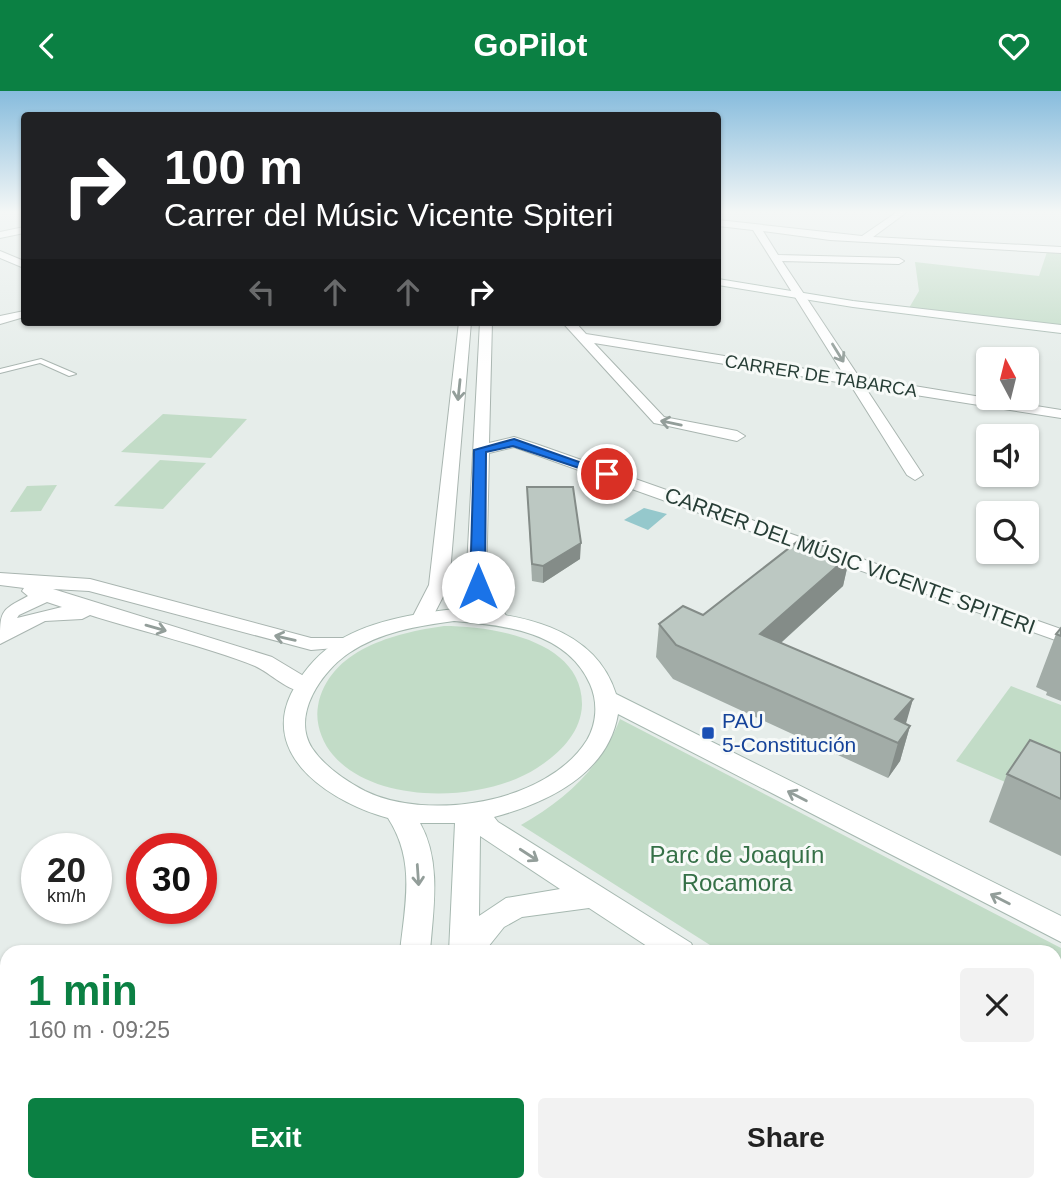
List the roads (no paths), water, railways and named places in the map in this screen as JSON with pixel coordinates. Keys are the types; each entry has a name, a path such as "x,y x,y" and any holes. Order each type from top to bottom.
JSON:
{"street":[{"path":"779,263 915,475"},
{"path":"721,283 916,313 1061,329"},
{"path":"0,320 21,315"},
{"path":"422,618 439,585 465,326"},
{"path":"486,326 476,586 497,617"},
{"path":"572,326 659,420 737,436"},
{"name":"CARRER DE TABARCA","path":"582,337 1061,414"},
{"name":"CARRER DEL MÚSIC VICENTE SPITERI","path":"480,450 514,442 531,447 1061,636"},
{"path":"0,579 97,587 311,645 352,642"},
{"path":"0,579 264,662 304,686"},
{"path":"0,629 12,611 44,594 97,587"},
{"path":"0,592 12,611"},
{"path":"0,638 10,629 36,618 66,611 107,614"},
{"path":"454,615 497,617 552,634 585,657 600,677 607,699 605,728 587,760 549,789 473,813 435,815 398,812 369,805 346,795 329,783 300,749 294,717 304,686 330,656 352,642 393,624 454,615"},
{"path":"607,699 1061,930"},
{"path":"398,812 412,835 417,859 419,896 416,945"},
{"path":"473,813 489,829 669,945"},
{"path":"465,945 466,842 473,813"},
{"path":"471,945 494,919 516,906 593,896"}],"lane":[{"path":"0,371 40,361 72,375"}],"water":[{"path":"644,508 667,514 648,530 624,520"}],"place":[{"name":"PAU 5-Constitución","path":"708,733"}],"park label":[{"name":"Parc de Joaquín Rocamora","path":"737,869"}]}
